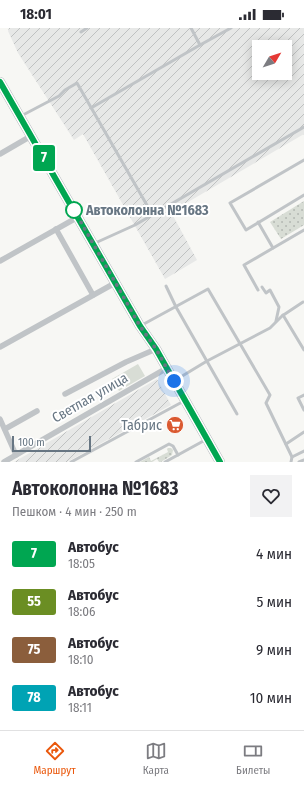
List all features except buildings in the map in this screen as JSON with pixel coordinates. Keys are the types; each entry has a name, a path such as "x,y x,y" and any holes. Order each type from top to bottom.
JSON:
{"street":[{"path":"0,82 140,326 156,349 220,462"},
{"path":"0,154 31,136"},
{"path":"0,261 78,217"},
{"path":"56,229 93,295"},
{"path":"0,347 115,283"},
{"name":"Светлая улица","path":"65,394 126,362 156,349"},
{"name":"Светлая улица","path":"7,461 167,368"},
{"name":"Светлая улица","path":"5,429 37,411"},
{"path":"0,419 16,455"}],"lane":[{"path":"81,32 87,28"},
{"path":"191,28 200,45"},
{"path":"91,108 231,28"},
{"path":"20,117 59,96 65,90 77,84 152,214"},
{"path":"93,244 135,225 304,127"},
{"path":"304,160 230,203 246,230 304,195"},
{"path":"258,222 274,248"},
{"path":"258,290 244,265 304,230"},
{"path":"166,286 176,308 237,414"},
{"path":"262,287 266,293 270,290 279,307 276,321"},
{"path":"140,326 176,308 208,289 270,395 266,403 292,457"},
{"path":"174,381 207,361 270,328 283,315 303,302"},
{"path":"283,315 304,350"},
{"path":"304,395 298,398 304,410"},
{"path":"71,462 185,400"},
{"path":"286,444 304,432"},
{"path":"165,462 207,439"},
{"path":"136,462 169,444 173,446 178,455"},
{"path":"290,462 292,457 304,451"},
{"path":"299,462 304,460"}],"shaded area":[{"path":"9,28 304,28 304,134 171,212 197,260 165,279 83,134 74,140 18,53 8,31"},
{"path":"304,201 304,225 281,239 270,222"},
{"path":"138,364 145,376 119,391 112,379"},
{"path":"157,379 171,405 67,462 14,462"},
{"path":"168,448 173,450 172,455 161,462 157,459 152,462 140,462 149,457 151,461 168,452"}],"bus line":[{"name":"7","path":"0,82 140,326 156,349 220,462"}],"place":[{"name":"Автоколонна №1683","path":"74,210"},
{"name":"Табрис","path":"175,425"}],"route":[{"path":"74,210 140,326 156,349 174,381"}]}
